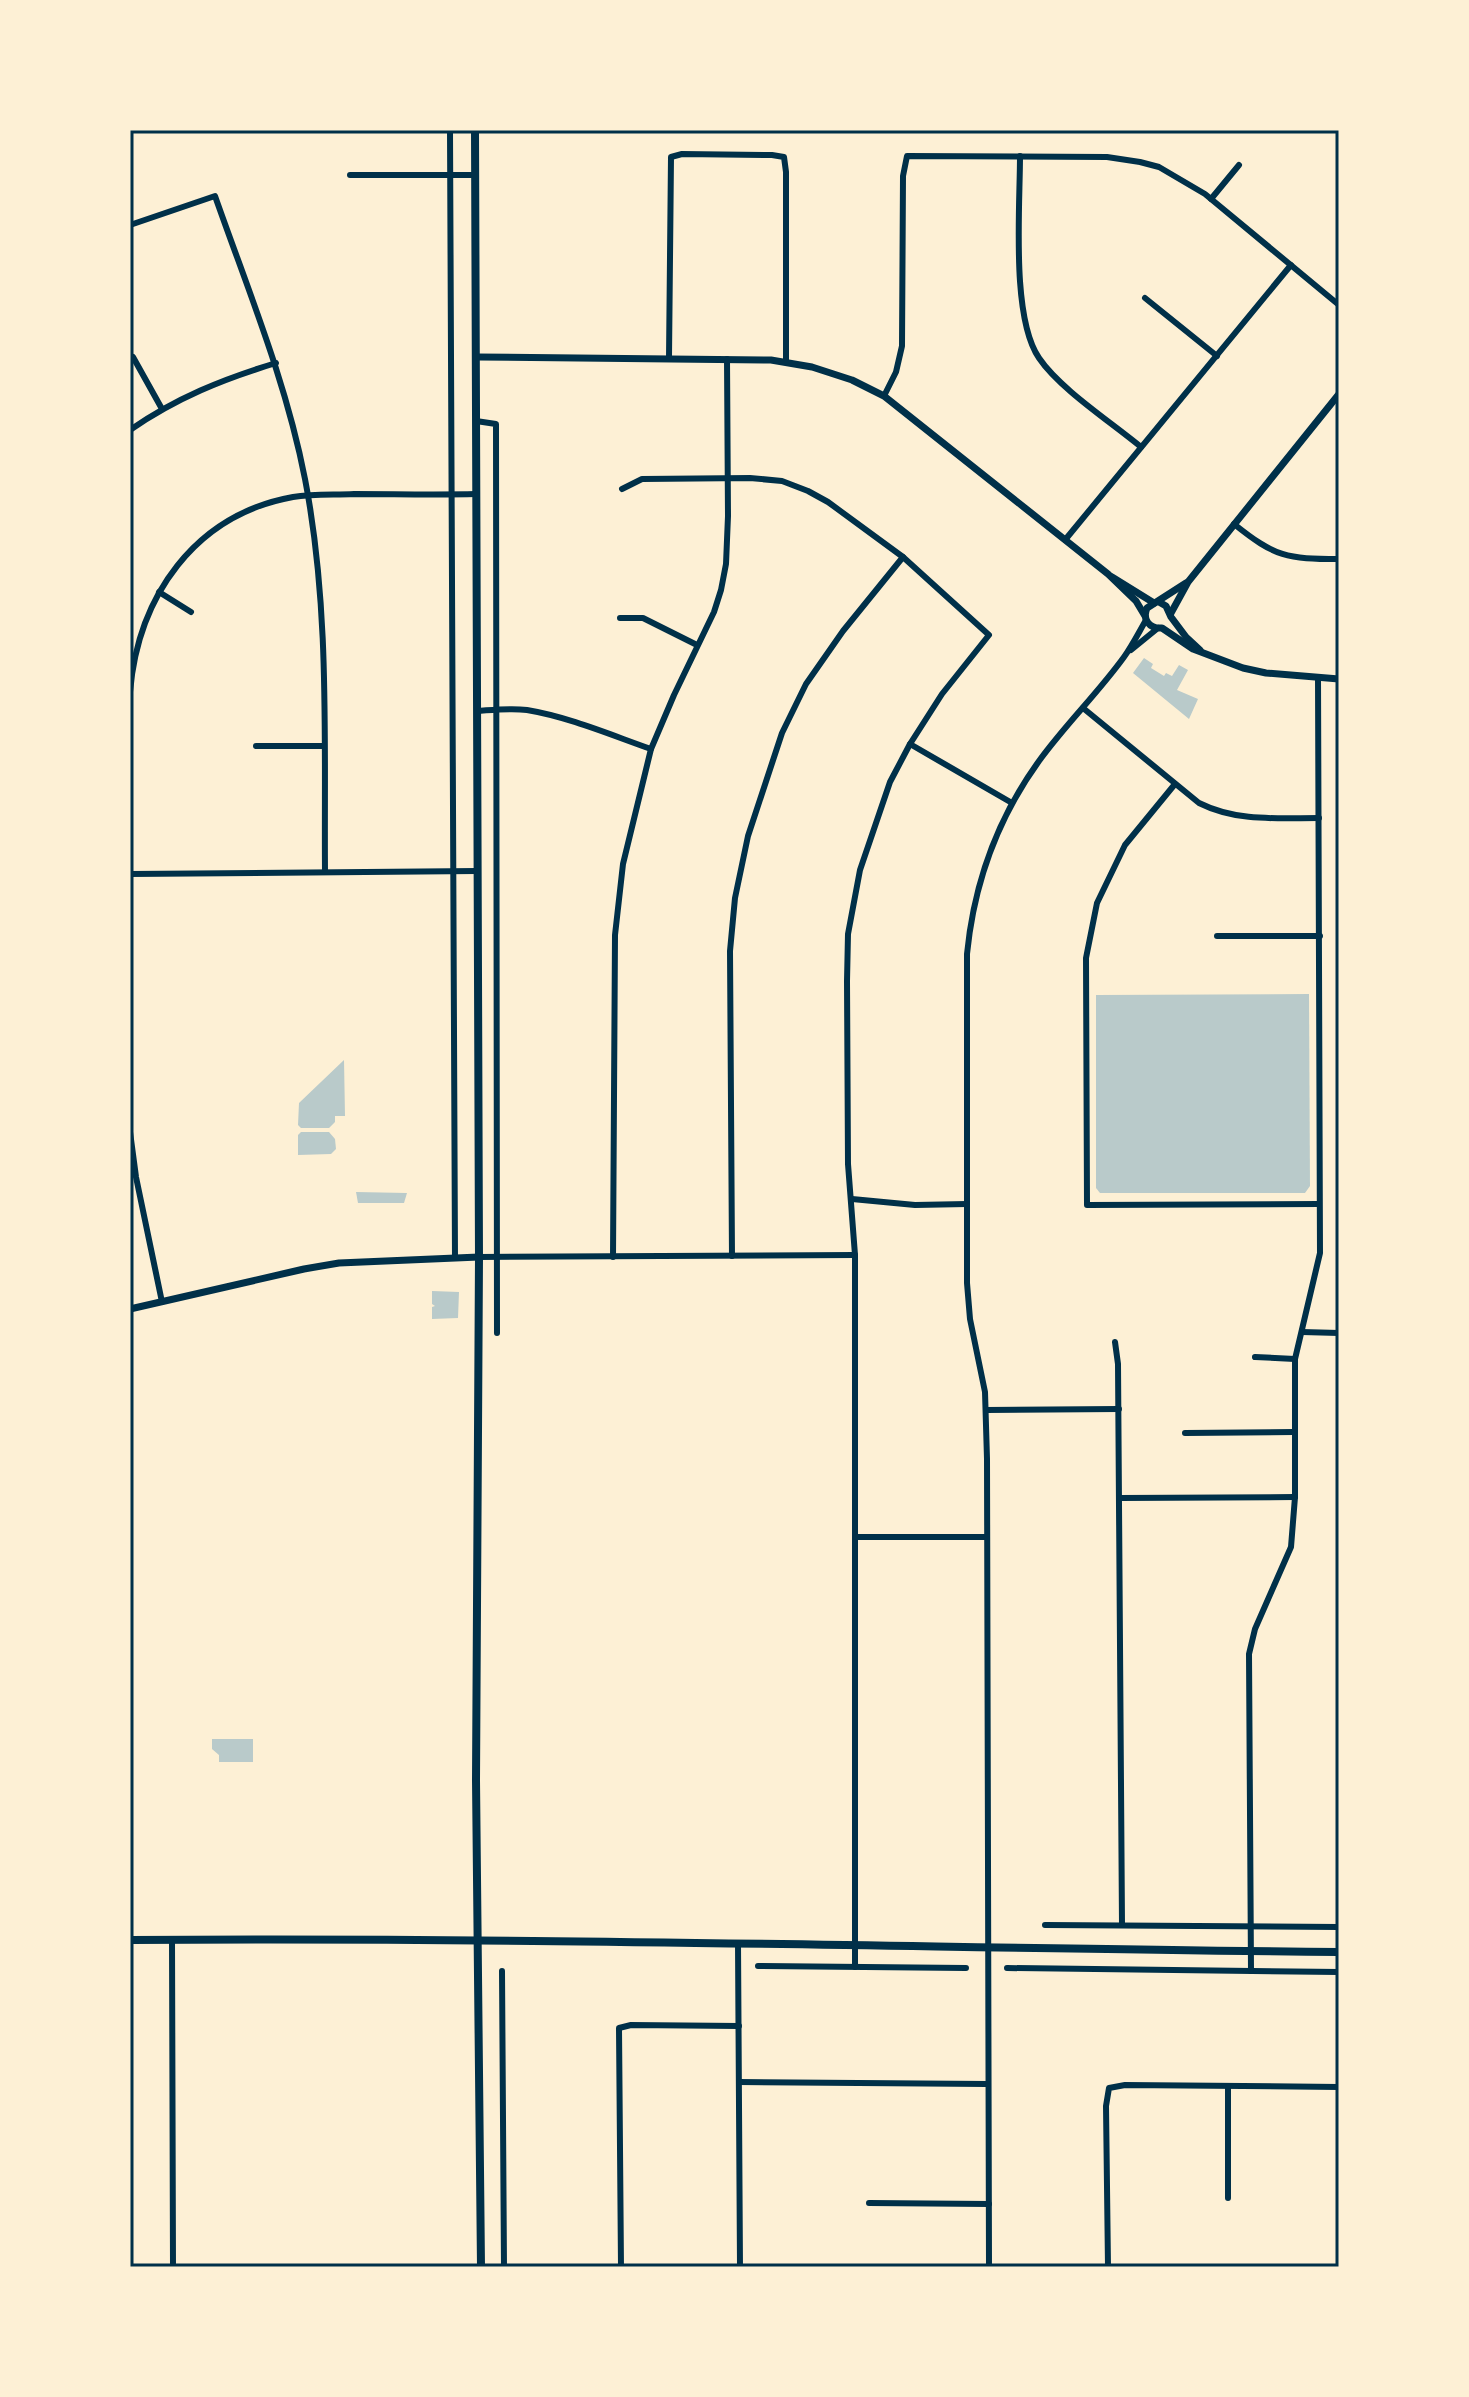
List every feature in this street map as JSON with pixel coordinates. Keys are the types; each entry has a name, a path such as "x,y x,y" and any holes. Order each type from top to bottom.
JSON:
{"main road":[{"path":"475,130 479,1257 475,1663 481,2267"},
{"path":"130,1940 477,1939 1339,1952"}],"street":[{"path":"450,130 455,1258"},
{"path":"669,358 671,157 682,154 772,155 784,157 786,362"},
{"path":"884,396 896,372 902,346 903,176 907,156 1107,157 1140,162 1174,174 1211,199 1339,305"},
{"path":"1020,156 1021,308 1029,342 1045,366 1062,383 1141,447"},
{"path":"1211,199 1239,165"},
{"path":"350,175 475,175"},
{"path":"130,225 215,196 276,363 307,496 320,604 325,872"},
{"path":"1065,540 1291,265"},
{"path":"1145,298 1217,356"},
{"path":"133,357 162,409"},
{"path":"477,357 786,362 852,380 884,396 1108,574 1136,601 1151,627 1160,628 1181,643 1243,668 1339,679"},
{"path":"613,1257 615,935 623,864 651,749 714,612 726,564 727,359"},
{"path":"130,430 205,386 276,363"},
{"path":"1125,655 1167,625 1188,582 1339,394"},
{"path":"476,421 496,424 497,1333"},
{"path":"622,489 642,479 727,478 782,481 808,491 903,557 989,635 942,694 890,782 860,870 848,934 848,1164 855,1255 855,1967"},
{"path":"130,975 131,677 135,647 143,623 176,565 215,530 249,511 292,497 476,494"},
{"path":"1234,524 1280,555 1339,559"},
{"path":"732,1256 730,951 735,898 748,836 782,733 806,684 843,631 903,557"},
{"path":"1108,574 1166,606 1186,637 1201,650"},
{"path":"989,2267 986,1410 968,1295 967,968 970,920 994,839 1012,803 1040,760 1125,655 1146,618 1147,608 1188,582"},
{"path":"159,592 191,612"},
{"path":"620,618 643,618 697,645"},
{"path":"1251,1971 1249,1654 1255,1629 1291,1547 1295,1497 1295,1359 1318,1263 1318,677"},
{"path":"1083,708 1199,803 1239,817 1319,818"},
{"path":"477,711 524,710 542,713 651,749"},
{"path":"910,744 1012,803"},
{"path":"256,746 324,746"},
{"path":"1175,784 1125,845 1097,903 1086,958 1087,1205 1319,1204"},
{"path":"130,874 477,871"},
{"path":"1217,936 1320,936"},
{"path":"130,1132 133,1178 162,1302"},
{"path":"852,1199 915,1205 967,1204"},
{"path":"130,1309 304,1269 374,1261 479,1257 855,1255"},
{"path":"1302,1332 1339,1333"},
{"path":"1115,1342 1119,1409 1122,1925"},
{"path":"1255,1357 1295,1359"},
{"path":"986,1410 1119,1409"},
{"path":"1185,1433 1294,1432"},
{"path":"1120,1498 1295,1497"},
{"path":"856,1537 987,1537"},
{"path":"1045,1925 1339,1927"},
{"path":"172,1939 173,2267"},
{"path":"738,1942 740,2267"},
{"path":"758,1966 966,1968"},
{"path":"1007,1968 1339,1972"},
{"path":"502,1971 504,2267"},
{"path":"621,2267 619,2028 631,2025 739,2026"},
{"path":"739,2082 987,2084"},
{"path":"1108,2267 1106,2106 1109,2088 1125,2085 1339,2087"},
{"path":"1228,2087 1228,2198"},
{"path":"869,2203 989,2204"}],"shaded area":[{"path":"1144,658 1153,664 1151,668 1164,676 1166,673 1172,676 1179,665 1188,670 1177,690 1198,699 1189,719 1133,673"},
{"path":"1309,994 1310,1186 1305,1193 1100,1193 1096,1188 1096,995"},
{"path":"344,1060 345,1116 335,1116 335,1122 329,1128 301,1128 298,1125 299,1103"},
{"path":"301,1132 329,1132 335,1139 336,1149 331,1154 298,1155 298,1135"},
{"path":"356,1192 407,1193 404,1203 358,1203"},
{"path":"432,1291 459,1292 458,1318 432,1319 432,1307 435,1306 432,1304"},
{"path":"212,1739 253,1739 253,1762 219,1762 219,1755 212,1749"}]}
